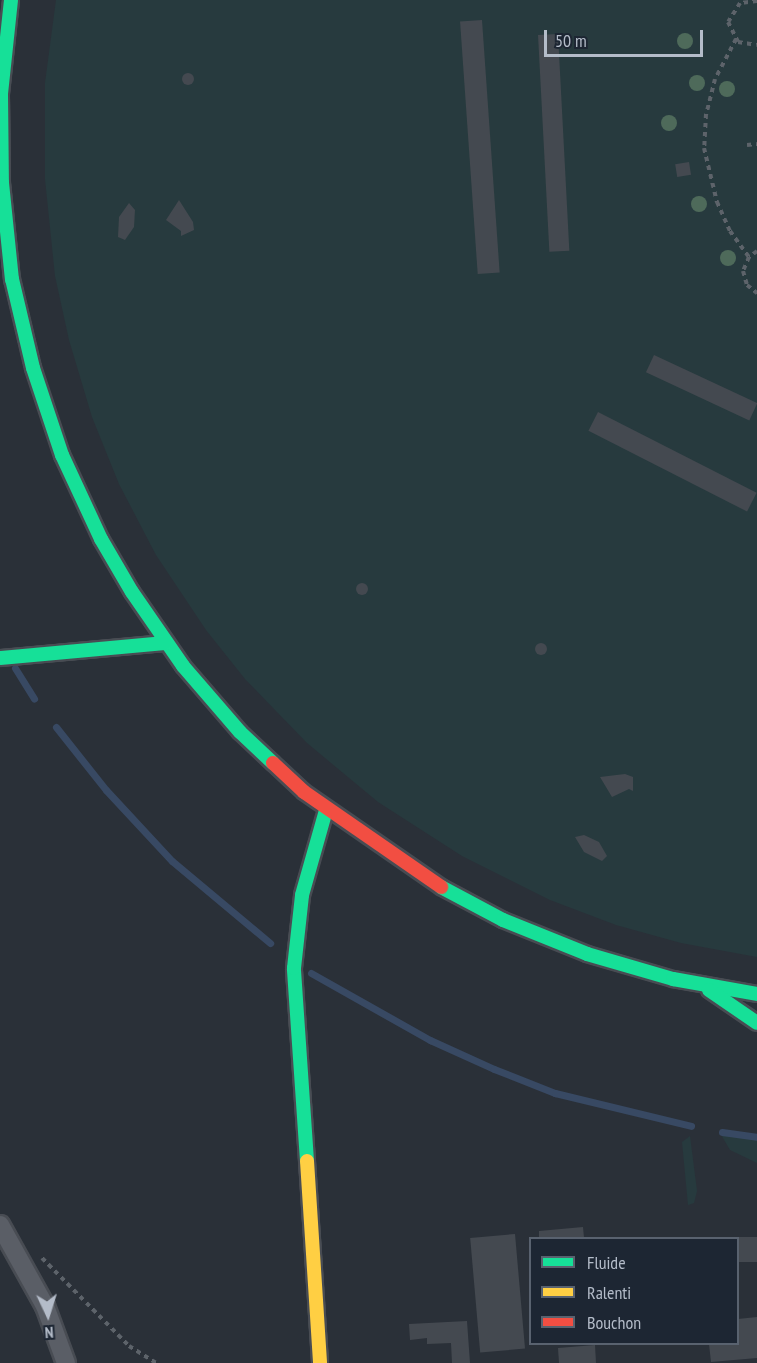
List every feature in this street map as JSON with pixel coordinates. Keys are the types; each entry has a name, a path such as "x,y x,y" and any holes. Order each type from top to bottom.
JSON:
{"main road":[{"path":"11,0 1,94 0,160 4,249 33,368 62,455 101,539 166,643 240,732 326,810 424,879 503,920 587,954 702,985 757,994"},
{"path":"0,657 166,643"},
{"path":"320,1363 294,968 302,896 326,810"},
{"path":"702,985 757,1023"}],"street":[{"path":"0,1225 45,1306 66,1363"}],"path":[{"path":"757,1 740,3 730,14 729,29 736,39 755,45 757,50"},
{"path":"736,39 715,79 706,114 704,148 717,202 730,231 749,257"},
{"path":"747,145 757,144"},
{"path":"757,251 749,257 744,279 757,293"},
{"path":"41,1257 129,1346 156,1363"}],"green space":[{"path":"56,0 757,0 757,957 681,943 616,925 550,900 462,856 378,802 307,743 245,679 206,630 156,555 119,484 92,417 69,340 55,276 45,179 45,83"},
{"path":"720,1133 757,1139 757,1163 730,1150"},
{"path":"690,1136 697,1191 694,1203 688,1205 682,1142"}],"building":[{"path":"482,20 500,272 478,274 460,22"},
{"path":"558,34 569,251 549,252 538,35"},
{"path":"190,73 193,74 193,84 186,85 183,84 182,77 183,74"},
{"path":"689,162 691,175 677,177 675,164"},
{"path":"179,200 193,222 194,230 181,236 181,231 166,220"},
{"path":"129,203 135,210 134,227 125,240 118,237 119,217"},
{"path":"654,355 757,403 749,420 646,372"},
{"path":"598,412 757,493 747,512 588,431"},
{"path":"364,583 367,584 367,594 360,595 357,594 356,587 357,584"},
{"path":"543,643 546,644 546,654 539,655 536,654 535,647 536,644"},
{"path":"625,774 633,777 633,791 629,789 612,797 600,777"},
{"path":"584,835 599,842 607,856 602,861 584,852 575,837"},
{"path":"583,1227 584,1237 539,1237 539,1231"},
{"path":"515,1234 525,1349 480,1352 470,1238"},
{"path":"739,1237 757,1237 757,1262 739,1262"},
{"path":"757,1317 757,1358 711,1362 709,1345 739,1345 739,1319"},
{"path":"467,1321 470,1363 452,1363 451,1343 427,1344 427,1338 410,1340 409,1324"},
{"path":"595,1345 596,1363 559,1363 558,1348"}],"waterway":[{"path":"15,668 34,699"},
{"path":"56,727 106,790 172,861 270,943"},
{"path":"311,973 430,1040 494,1069 555,1093 691,1126"},
{"path":"722,1132 757,1137"}],"traffic: fast":[{"path":"11,0 1,94 2,183 12,279 33,368 62,455 101,539 132,592 183,666 240,732 273,763"},
{"path":"0,658 166,643"},
{"path":"307,1161 294,968 302,895 326,810"},
{"path":"441,887 503,920 587,954 673,979 757,994"},
{"path":"709,990 757,1023"}],"traffic: slow":[{"path":"307,1161 320,1363"}],"traffic: jam":[{"path":"273,763 304,792 441,887"}]}
